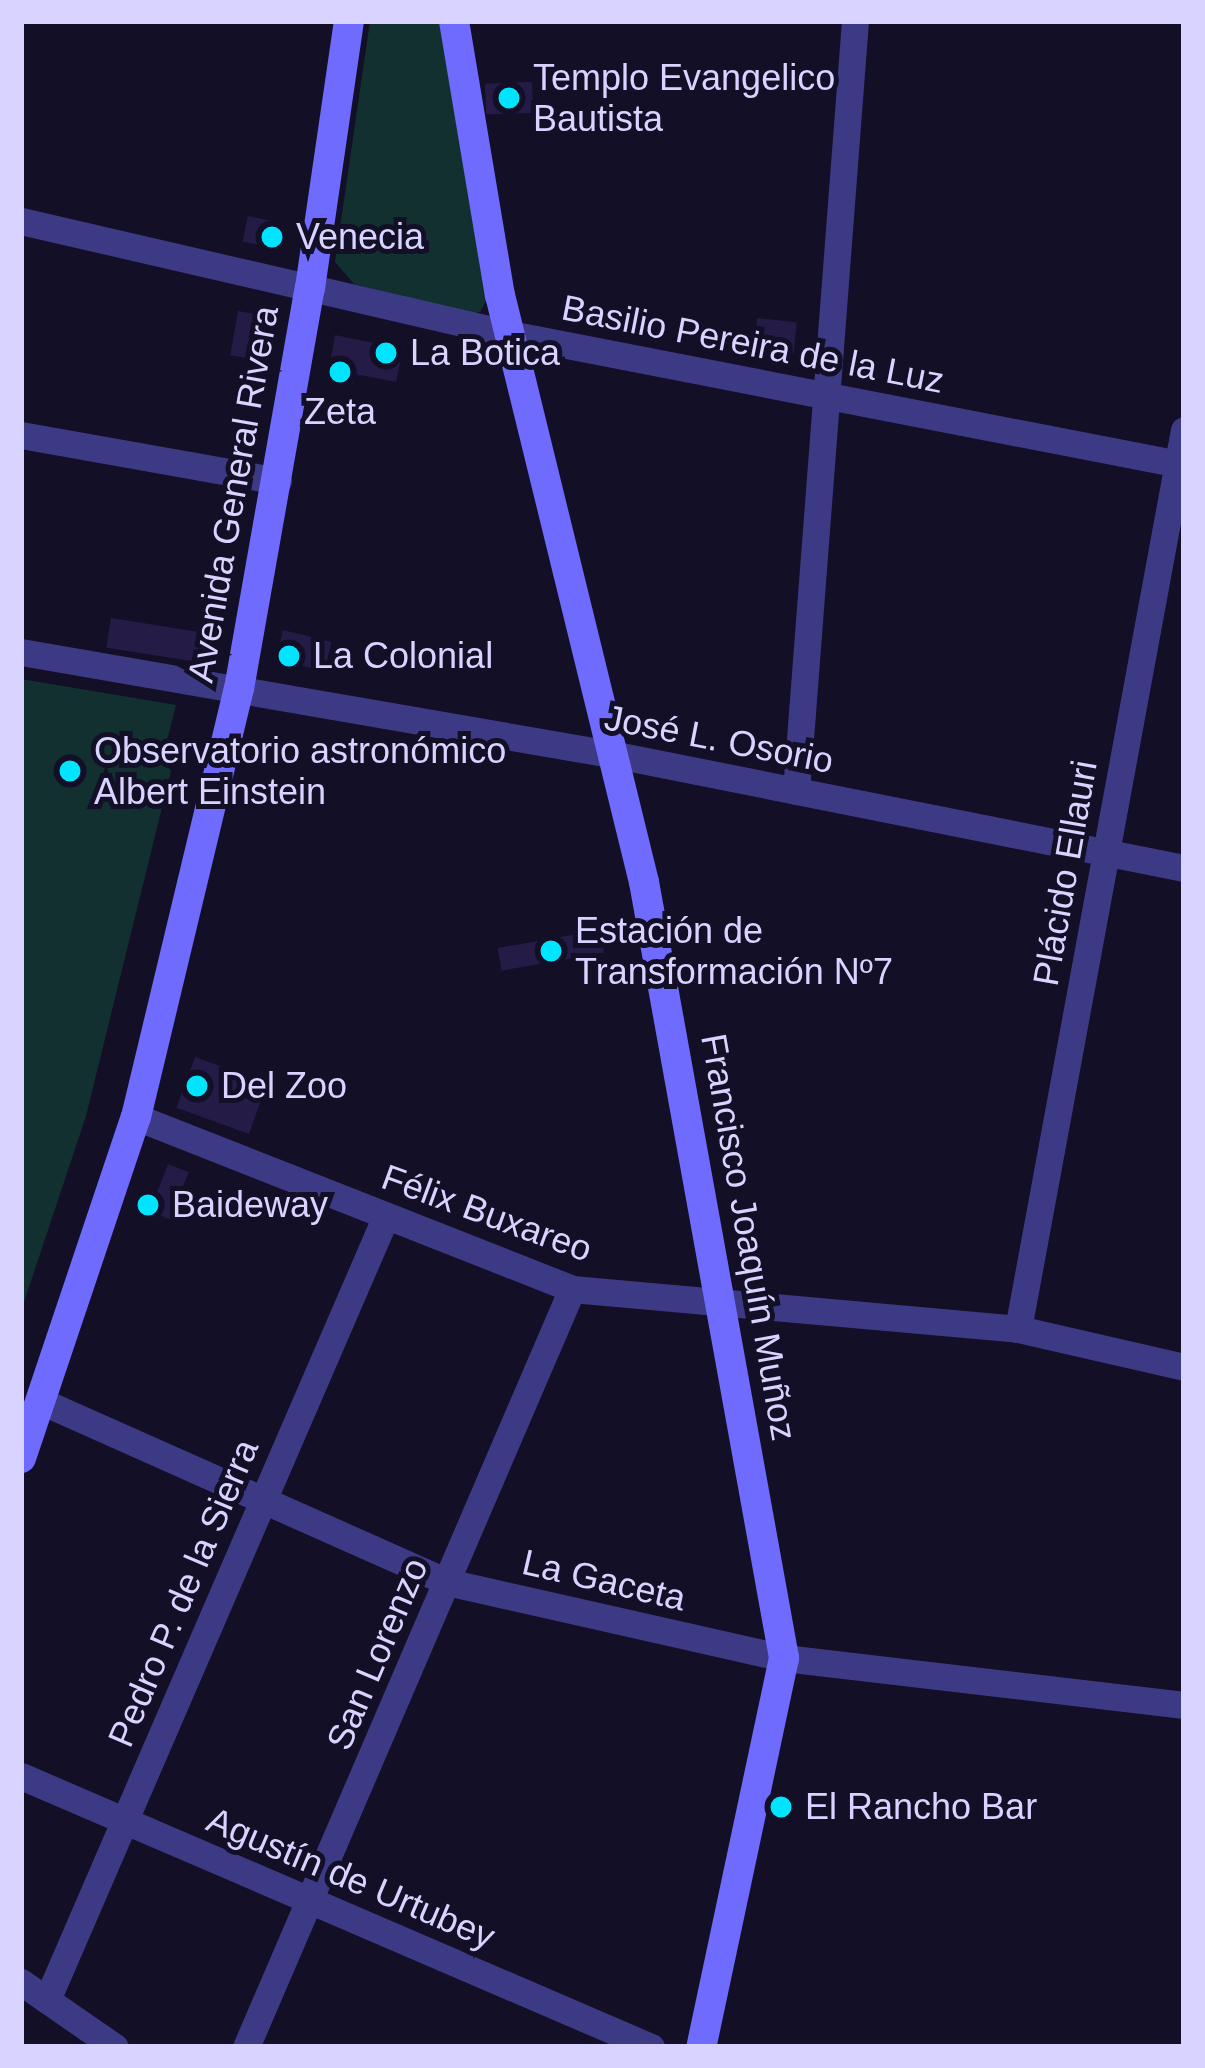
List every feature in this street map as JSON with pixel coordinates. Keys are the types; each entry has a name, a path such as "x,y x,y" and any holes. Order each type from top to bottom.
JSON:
{"street":[{"name":"Avenida General Rivera","path":"21,1458 136,1117 239,689 310,287 349,21"},
{"name":"Francisco Joaquín Muñoz","path":"454,21 510,334 616,755 723,1300 784,1658 700,2047"},
{"path":"796,791 856,21"},
{"name":"Basilio Pereira de la Luz","path":"21,221 510,334 1180,464"},
{"name":"Plácido Ellauri","path":"1018,1329 1184,430"},
{"path":"21,435 278,481"},
{"name":"José L. Osorio","path":"21,652 616,755 1184,868"},
{"name":"Félix Buxareo","path":"136,1117 572,1289 1018,1329 1184,1367"},
{"name":"Pedro P. de la Sierra","path":"47,2000 386,1216"},
{"name":"San Lorenzo","path":"247,2047 572,1289"},
{"name":"La Gaceta","path":"43,1402 448,1582 784,1658 1184,1705"},
{"name":"Agustín de Urtubey","path":"21,1776 651,2047"},
{"path":"21,1982 116,2047"}],"green space":[{"path":"370,21 440,21 487,299 480,312 472,314 354,284 335,262"},
{"path":"21,679 176,705 162,760 171,771 86,1116 21,1311"}],"building":[{"name":"Templo Evangelico Bautista","path":"532,82 533,113 486,115 485,84"},
{"path":"248,216 282,223 277,249 243,241"},
{"path":"238,311 261,315 253,359 230,355"},
{"path":"757,318 797,322 794,353 754,349"},
{"path":"335,335 403,349 396,382 355,374 353,384 327,380"},
{"path":"111,618 217,635 212,664 106,648"},
{"path":"283,630 332,642 324,671 276,659"},
{"name":"Observatorio astronómico Albert Einstein","path":"70,761 80,771 70,781 60,771"},
{"name":"Estación de Transformación Nº7","path":"600,930 604,953 502,971 498,948"},
{"path":"195,1057 267,1083 249,1134 177,1108"},
{"path":"168,1164 189,1172 170,1219 150,1212"}],"place":[{"name":"Templo Evangelico Bautista","path":"509,98"},
{"name":"Venecia","path":"272,237"},
{"name":"La Botica","path":"386,353"},
{"name":"Zeta","path":"340,372"},
{"name":"La Colonial","path":"289,656"},
{"name":"Observatorio astronómico Albert Einstein","path":"70,771"},
{"name":"Estación de Transformación Nº7","path":"551,951"},
{"name":"Del Zoo","path":"197,1086"},
{"name":"Baideway","path":"148,1205"},
{"name":"El Rancho Bar","path":"781,1807"}]}
